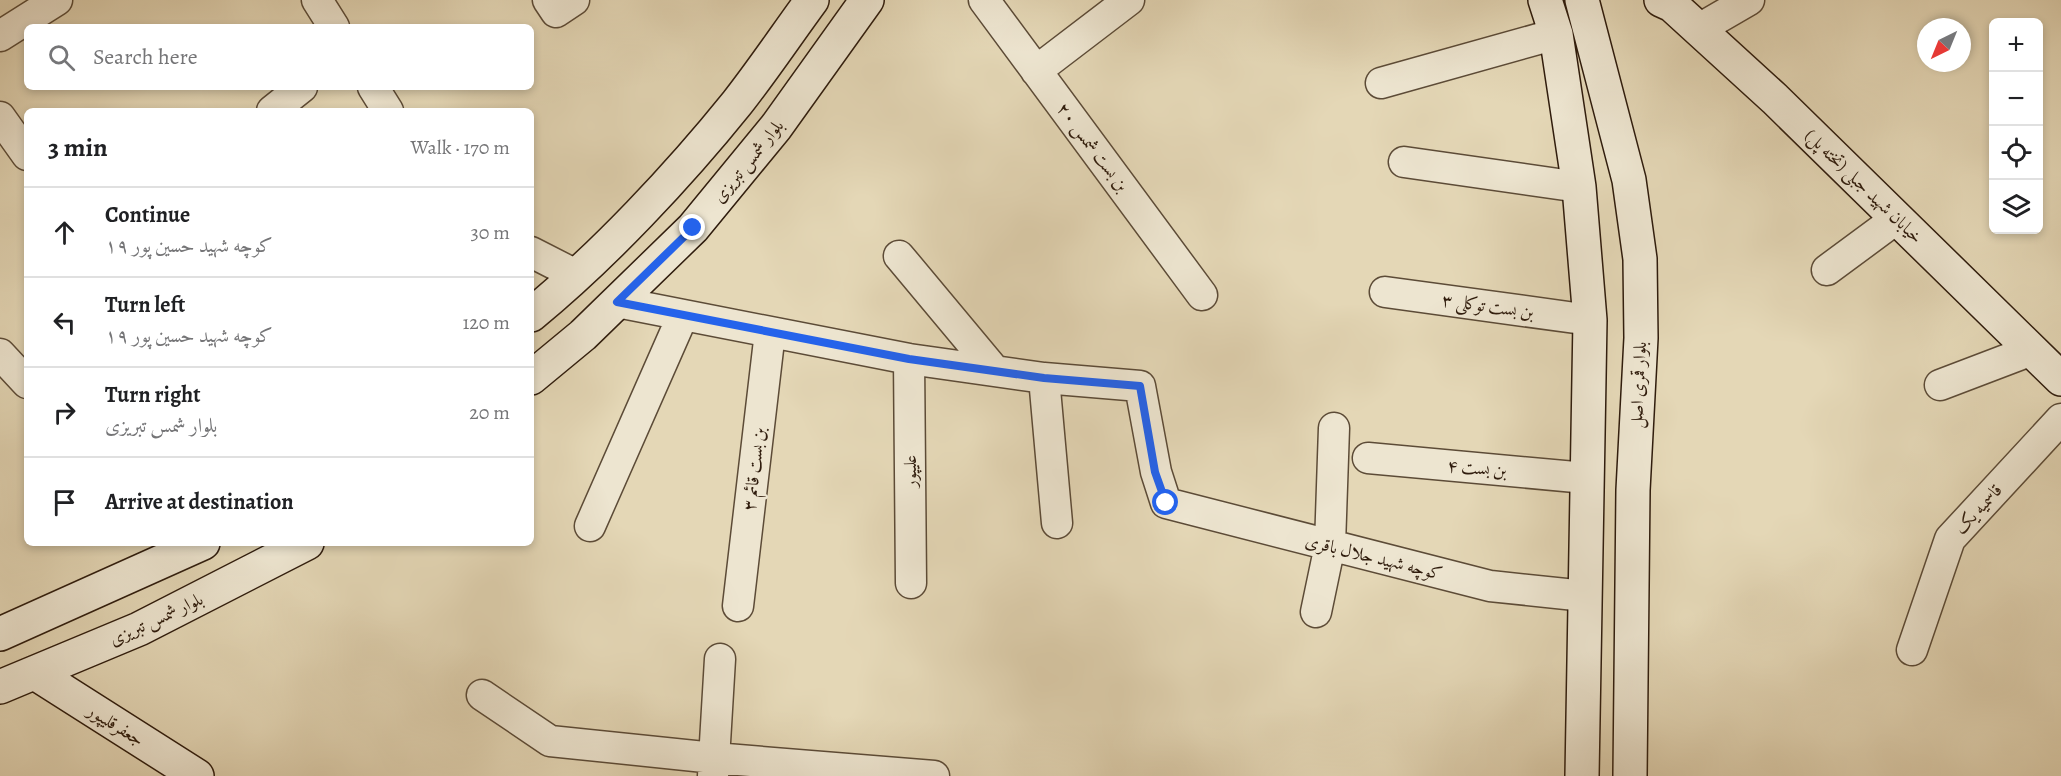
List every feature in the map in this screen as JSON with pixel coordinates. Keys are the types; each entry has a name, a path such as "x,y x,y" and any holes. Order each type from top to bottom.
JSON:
{"main road":[{"path":"534,312 576,275 657,195 737,103 812,0"},
{"name":"بلوار شمس تبریزی","path":"534,376 583,335 693,228 776,127 867,0"},
{"path":"1545,0 1556,34 1579,187 1590,320 1582,776"},
{"name":"بلوار قمری اصل","path":"1582,0 1629,180 1640,260 1641,338 1633,490 1630,776"},
{"name":"خیابان شهید جبلی (تخته پل)","path":"1661,0 1672,5 1775,99 2061,379"},
{"path":"0,634 195,546"},
{"name":"بلوار شمس تبریزی","path":"0,687 139,629 301,546"},
{"name":"جعفرقلیپور","path":"35,673 197,776"}],"street":[{"path":"0,36 57,0"},
{"path":"317,0 332,24"},
{"path":"548,0 556,12 574,0"},
{"name":"بن بست شمس ۲۰","path":"984,0 1202,295"},
{"path":"1036,70 1129,0"},
{"path":"1699,29 1749,0"},
{"path":"1381,83 1556,34"},
{"path":"276,108 298,90"},
{"path":"375,90 386,108"},
{"path":"0,117 24,151"},
{"path":"1404,162 1579,187"},
{"path":"1827,270 1896,219"},
{"path":"534,254 576,275"},
{"path":"899,256 995,372"},
{"name":"بن بست توکلی ۳","path":"1385,292 1590,320"},
{"path":"617,302 909,359 1044,378 1057,523"},
{"path":"590,526 683,315"},
{"name":"بن بست قائم ۳","path":"738,606 770,332"},
{"path":"1940,385 2032,350"},
{"path":"0,354 24,380"},
{"name":"علیپور","path":"909,359 911,583"},
{"name":"کوچه شهید جلال باقری","path":"1044,378 1140,386 1155,472 1166,503 1490,586 1584,596"},
{"name":"قاسمیه یک","path":"1912,650 1950,539 2061,419"},
{"path":"1316,612 1330,545 1335,428"},
{"name":"بن بست ۴","path":"1368,458 1586,478"},
{"path":"713,767 720,659"},
{"path":"482,695 550,741 713,767 934,776"}],"route":[{"path":"693,228 617,302 909,359 1044,378 1140,386 1155,472 1166,503"}]}
